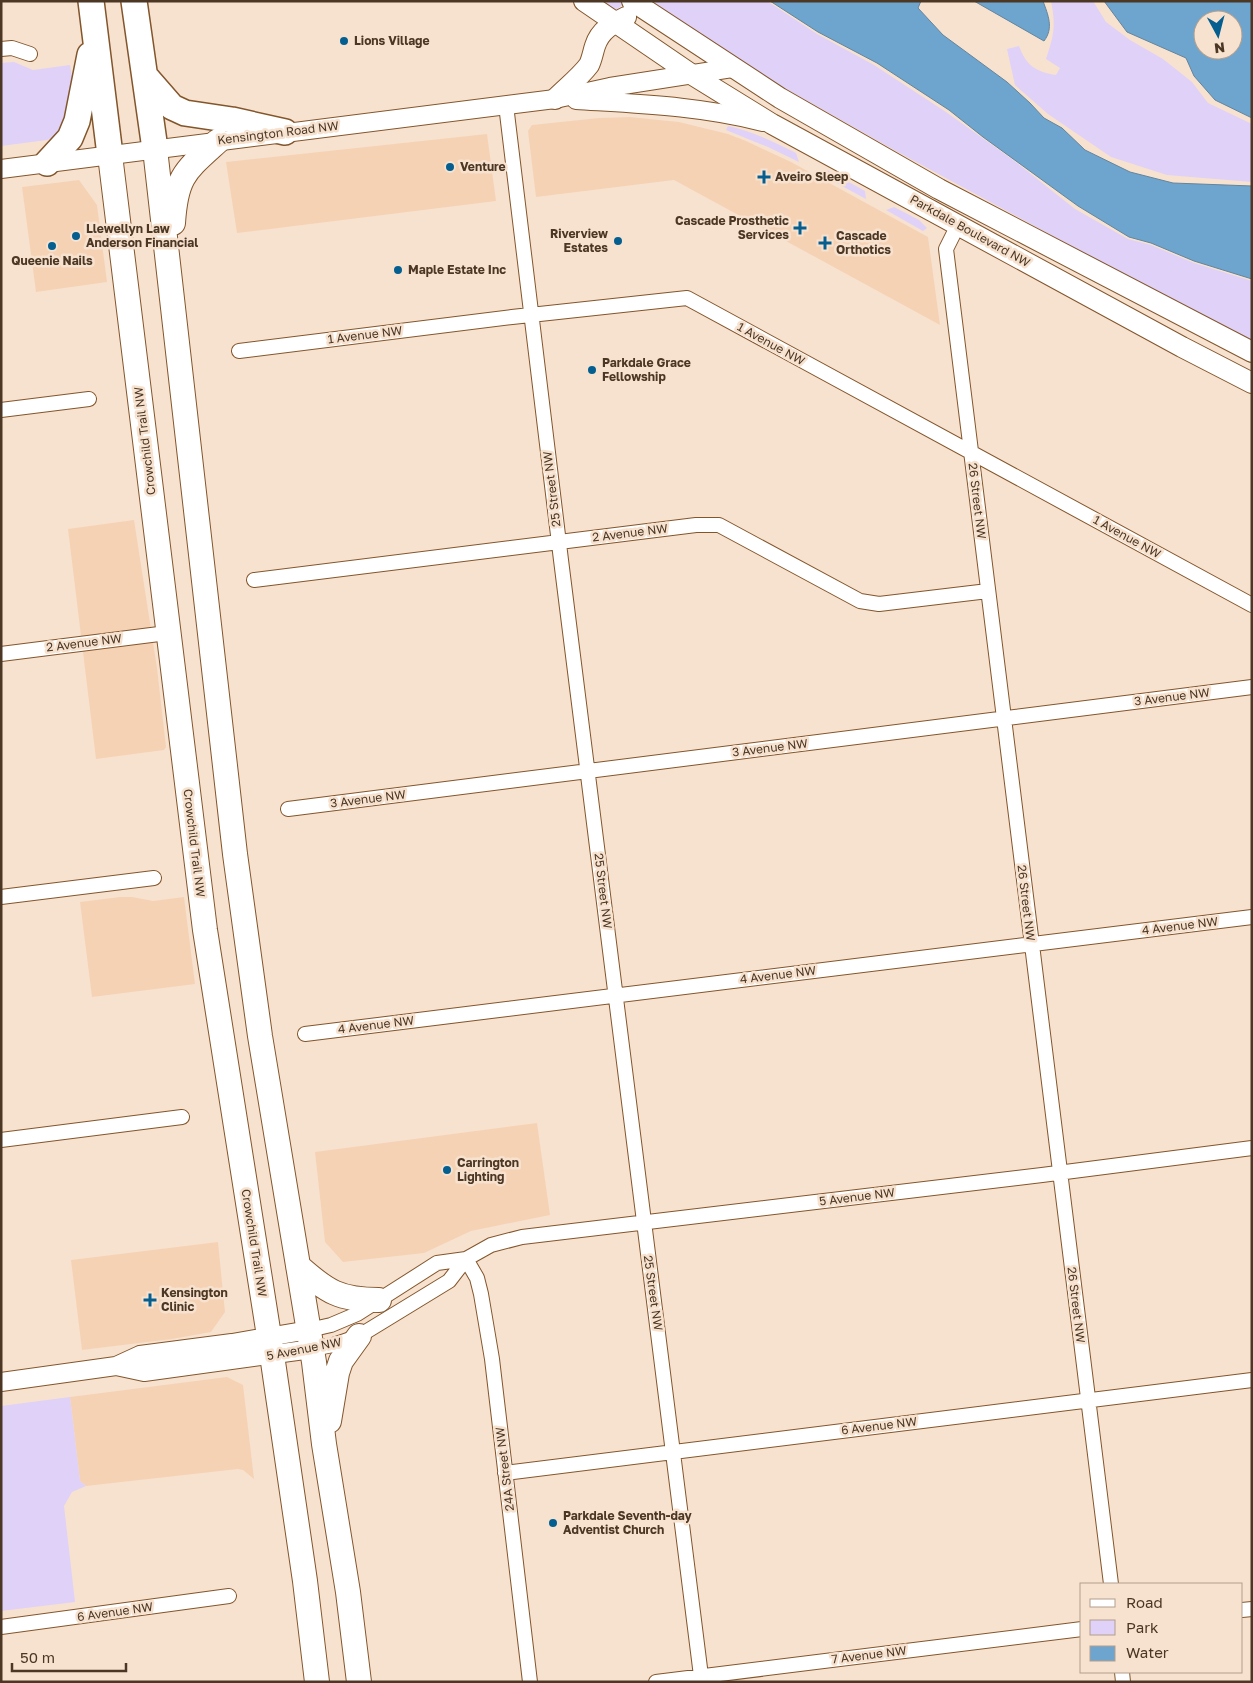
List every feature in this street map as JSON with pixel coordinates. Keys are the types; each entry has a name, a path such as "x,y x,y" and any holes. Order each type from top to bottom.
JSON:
{"highway":[{"name":"Crowchild Trail NW","path":"91,1 167,633 205,930 271,1346 305,1581 317,1682"},
{"path":"134,1 155,149 235,854 260,1036 310,1340 324,1444 348,1592 359,1682"},
{"path":"48,163 70,138 77,121 94,36"},
{"path":"145,76 172,107 185,113 232,120 285,132"},
{"path":"170,289 174,201 177,189 187,170 218,141"},
{"path":"298,1266 318,1284 337,1294 358,1300 379,1300"},
{"path":"324,1444 337,1373 341,1361 359,1336"}],"main road":[{"name":"Parkdale Boulevard NW","path":"582,1 691,74 772,124 1182,347 1252,383"},
{"path":"582,1 596,44"},
{"name":"Parkdale Boulevard NW","path":"632,1 780,98 939,189 1252,352"},
{"path":"555,99 588,64 602,31 614,22 628,16 655,17"}],"street":[{"path":"1,49 12,48 30,54"},
{"name":"Kensington Road NW","path":"1,169 555,99 610,87 732,68"},
{"name":"Kensington Road NW","path":"555,99 672,106 728,113 772,124"},
{"name":"25 Street NW","path":"506,105 701,1676"},
{"name":"26 Street NW","path":"958,225 946,249 1110,1583"},
{"name":"1 Avenue NW","path":"239,351 687,298 1252,606"},
{"path":"1,410 89,399"},
{"name":"2 Avenue NW","path":"254,580 696,525 718,525 860,601 879,604 988,591"},
{"name":"2 Avenue NW","path":"1,654 167,633"},
{"name":"3 Avenue NW","path":"288,810 1252,687"},
{"path":"1,897 154,878"},
{"name":"4 Avenue NW","path":"305,1034 1252,917"},
{"path":"1,1140 182,1117"},
{"name":"5 Avenue NW","path":"310,1340 339,1322 357,1314 437,1263 466,1259 491,1245 522,1237 1252,1148"},
{"name":"5 Avenue NW","path":"1,1382 116,1366 144,1372 310,1340 333,1345 359,1336 449,1281 466,1259"},
{"name":"24A Street NW","path":"466,1259 476,1278 481,1294 492,1359 530,1682"},
{"name":"6 Avenue NW","path":"506,1473 1252,1380"},
{"name":"6 Avenue NW","path":"1,1627 229,1596"},
{"name":"7 Avenue NW","path":"656,1682 1080,1630"}],"shaded area":[{"path":"630,117 679,122 728,134 746,141 791,162 928,237 940,325 674,180 536,197 528,131 532,125 599,118"},
{"path":"487,134 496,201 237,233 226,162"},
{"path":"79,180 97,205 107,282 36,292 22,187"},
{"path":"134,520 157,668 166,747 164,750 96,759 68,529"},
{"path":"120,897 153,901 184,897 195,984 92,997 80,902"},
{"path":"537,1123 550,1215 471,1231 424,1253 343,1262 325,1242 315,1152"},
{"path":"218,1242 225,1312 211,1332 172,1339 82,1350 71,1260"},
{"path":"227,1377 243,1385 254,1479 243,1470 238,1469 86,1486 80,1481 70,1397"}],"green space":[{"path":"603,1 621,1 622,5 618,9 614,9"},
{"path":"652,1 767,1 817,34 874,65 946,112 1013,160 1075,209 1128,239 1151,245 1194,263 1252,281 1252,340 1114,269 894,150 758,73"},
{"path":"1051,1 1093,1 1106,22 1130,40 1163,59 1192,82 1208,103 1252,124 1252,182 1167,175 1111,157 1048,114 1015,85 1007,49 1019,46 1025,59 1033,67 1043,72 1056,75 1060,68 1046,59 1053,30"},
{"path":"14,62 33,70 70,65 76,101 75,112 55,136 47,140 1,146 1,63"},
{"path":"728,126 754,134 796,153 799,162 726,130"},
{"path":"827,170 865,191 866,199 818,173"},
{"path":"894,207 919,220 927,228 923,231 886,210"},
{"path":"70,1397 80,1481 86,1486 72,1492 64,1506 75,1602 1,1611 1,1406"}],"water":[{"path":"770,1 921,1 918,8 943,35 1007,82 1044,118 1062,128 1085,150 1130,172 1173,183 1252,186 1252,279 1194,261 1151,243 1129,237 1078,206 949,110 877,63 818,32"},
{"path":"974,1 1043,1 1049,21 1047,36 1044,41"},
{"path":"1104,1 1252,1 1252,118 1215,100 1194,76 1186,58 1127,32"}],"place":[{"name":"Lions Village","path":"344,41"},
{"name":"Venture","path":"450,167"},
{"name":"Aveiro Sleep","path":"764,177"},
{"name":"Cascade Prosthetic Services","path":"800,228"},
{"name":"Llewellyn Law Anderson Financial","path":"76,236"},
{"name":"Riverview Estates","path":"618,241"},
{"name":"Cascade Orthotics","path":"825,243"},
{"name":"Queenie Nails","path":"52,246"},
{"name":"Maple Estate Inc","path":"398,270"},
{"name":"Parkdale Grace Fellowship","path":"592,370"},
{"name":"Carrington Lighting","path":"447,1170"},
{"name":"Kensington Clinic","path":"150,1300"},
{"name":"Parkdale Seventh-day Adventist Church","path":"553,1523"}]}
